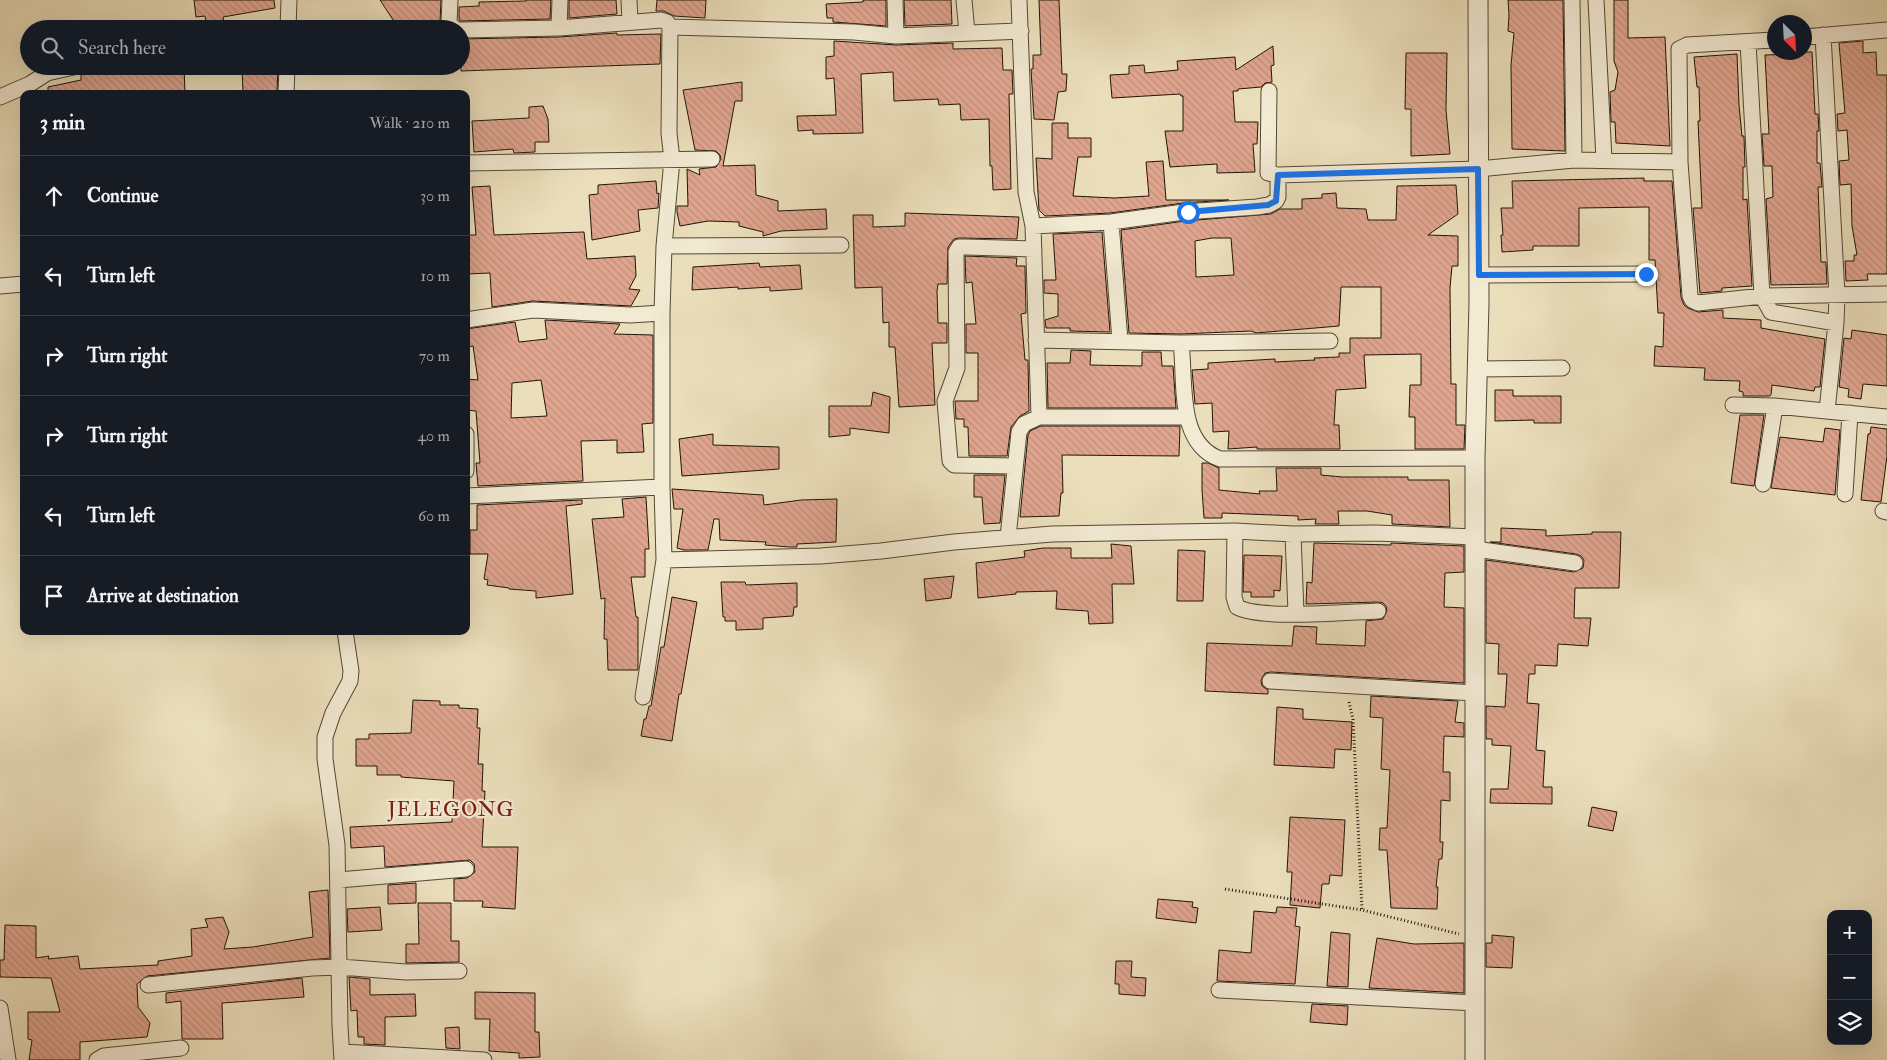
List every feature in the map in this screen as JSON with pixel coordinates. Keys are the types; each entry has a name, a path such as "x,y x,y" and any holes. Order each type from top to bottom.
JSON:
{"street":[{"path":"288,20 289,0"},
{"path":"449,20 450,0"},
{"path":"559,28 560,0"},
{"path":"629,0 630,22"},
{"path":"895,0 896,36"},
{"path":"964,0 967,33"},
{"path":"1019,0 1026,192 1033,226 1039,417"},
{"path":"1475,1060 1475,458 1479,275 1478,0"},
{"path":"1572,0 1574,160"},
{"path":"1596,0 1604,160"},
{"path":"470,30 559,28 660,20 667,22 670,27 669,133 672,160 664,246 662,313 664,560 644,697"},
{"path":"670,27 854,32 896,36 1021,32"},
{"path":"1812,36 1887,30"},
{"path":"1823,35 1837,295 1827,411"},
{"path":"1767,41 1687,45 1679,49 1680,162 1690,296 1692,300 1698,303 1762,296 1887,294"},
{"path":"1748,42 1762,296 1772,312 1836,323"},
{"path":"0,97 30,84 44,75"},
{"path":"286,90 287,75"},
{"path":"1269,91 1268,173 1278,175 1478,169 1574,160 1680,162"},
{"path":"470,163 712,159"},
{"path":"1033,226 1110,222 1184,212 1268,205 1276,201 1278,197 1278,175"},
{"path":"1110,222 1120,342"},
{"path":"664,246 841,245"},
{"path":"1015,466 954,465 950,461 945,401 957,368 956,252 959,248 966,247 1034,249"},
{"path":"1479,275 1646,274"},
{"path":"0,286 20,284"},
{"path":"470,319 533,310 630,315 662,313"},
{"path":"1036,340 1181,343 1330,341"},
{"path":"1181,343 1187,417 1195,438 1202,449 1220,459 1475,458"},
{"path":"1477,369 1562,368"},
{"path":"1733,404 1775,406 1887,417"},
{"path":"1763,484 1775,406"},
{"path":"1845,494 1850,413"},
{"path":"1008,537 1019,432 1024,424 1039,417 1187,417"},
{"path":"470,496 662,487"},
{"path":"664,560 821,556 1008,537 1078,533 1235,531 1293,534 1376,534 1475,543 1575,563"},
{"path":"1235,531 1234,597 1237,607 1252,612 1378,611"},
{"path":"1293,534 1296,613"},
{"path":"346,635 351,671 350,681 332,713 325,737 325,759 335,820 339,880 342,1056 484,1060"},
{"path":"1270,681 1476,693"},
{"path":"339,880 466,869"},
{"path":"148,985 312,968 340,967 406,972 459,971"},
{"path":"1219,990 1476,1003"},
{"path":"0,1008 8,1060"},
{"path":"97,1060 104,1056 182,1048"}],"path":[{"path":"1346,685 1353,719 1362,910"},
{"path":"1225,889 1362,910 1476,939"}],"building":[{"path":"194,0 274,0 275,8 223,17 224,20 206,20 205,16 196,17"},
{"path":"380,0 441,0 440,20 393,20"},
{"path":"551,0 550,19 470,21 459,19 459,7 479,6 479,2"},
{"path":"569,0 616,0 617,14 569,18"},
{"path":"657,0 706,0 705,18 674,16 664,11 656,11"},
{"path":"863,0 886,0 886,26 833,22 833,18 827,18 826,4 863,2"},
{"path":"904,0 951,0 952,24 905,26"},
{"path":"1039,0 1059,0 1062,74 1067,74 1066,91 1058,92 1054,120 1034,119 1031,69 1033,69 1033,55 1041,55"},
{"path":"1508,0 1563,0 1565,151 1512,149 1511,65 1514,33 1508,31"},
{"path":"1614,0 1628,0 1628,38 1665,37 1670,146 1616,143 1615,122 1611,122 1610,92 1615,90 1618,72 1614,61"},
{"path":"617,33 617,35 661,34 660,64 470,71 470,39 559,37"},
{"path":"834,41 896,45 953,43 953,49 1002,48 1003,70 1012,70 1013,94 1009,94 1011,189 993,190 992,166 990,166 989,119 961,120 960,104 939,105 938,99 894,101 893,72 861,74 863,133 813,134 813,130 798,131 797,116 836,115 834,78 826,79 826,57 834,56"},
{"path":"1863,41 1863,53 1876,52 1877,75 1887,75 1887,274 1867,274 1868,280 1846,281 1845,261 1854,261 1854,255 1857,255 1852,226 1851,184 1840,185 1839,161 1849,160 1847,130 1838,131 1837,114 1845,113 1839,43"},
{"path":"1273,46 1274,65 1271,66 1272,82 1265,83 1261,87 1233,91 1235,122 1258,122 1257,144 1253,144 1255,172 1217,173 1217,164 1170,167 1165,131 1183,131 1183,96 1180,94 1112,98 1110,75 1129,74 1129,66 1144,65 1145,73 1178,70 1177,61 1235,57 1236,70"},
{"path":"1812,52 1815,114 1818,114 1819,131 1817,131 1817,163 1820,163 1822,187 1818,187 1821,262 1826,262 1827,284 1771,285 1766,199 1773,197 1772,166 1764,166 1762,134 1769,134 1765,55 1767,55 1767,60 1812,60"},
{"path":"1406,53 1447,53 1446,110 1450,154 1411,156 1411,109 1405,109"},
{"path":"1737,54 1739,105 1742,136 1744,136 1743,200 1747,199 1752,286 1722,288 1722,291 1700,293 1693,208 1702,208 1698,121 1700,121 1699,87 1697,87 1694,57"},
{"path":"81,75 184,75 185,90 48,90 48,87 81,80"},
{"path":"242,75 278,75 277,90 243,90"},
{"path":"742,82 742,101 735,101 723,166 755,165 756,195 778,201 778,211 826,209 827,229 781,231 763,236 763,232 739,226 739,222 708,221 680,226 677,206 688,206 687,169 700,175 699,169 716,167 721,159 716,151 695,150 683,90"},
{"path":"543,106 548,119 549,142 535,142 535,152 514,153 513,149 474,152 472,121 529,118 529,107"},
{"path":"1052,123 1068,123 1068,138 1091,138 1091,157 1078,157 1073,196 1114,198 1149,196 1146,162 1163,161 1166,200 1229,200 1183,203 1110,213 1045,216 1039,210 1036,158 1052,159"},
{"path":"1644,178 1644,181 1672,181 1681,297 1684,305 1698,312 1723,310 1723,318 1761,320 1761,328 1825,339 1820,387 1815,387 1814,391 1772,385 1771,395 1769,396 1743,396 1743,392 1739,391 1740,381 1704,380 1705,368 1654,366 1655,346 1663,347 1664,313 1658,313 1655,260 1649,260 1649,207 1579,208 1579,246 1533,246 1533,250 1502,252 1501,208 1513,208 1512,181"},
{"path":"656,181 657,194 659,193 658,208 638,210 640,231 592,240 589,195 598,194 598,185"},
{"path":"1456,185 1458,214 1428,235 1458,236 1458,266 1452,266 1450,288 1451,384 1456,384 1456,425 1465,425 1464,449 1415,449 1415,417 1409,417 1410,385 1421,385 1421,354 1364,355 1366,388 1336,390 1334,425 1339,425 1340,449 1257,449 1257,447 1228,449 1229,431 1213,432 1212,403 1195,404 1192,370 1208,369 1208,363 1275,359 1275,362 1315,360 1314,358 1339,357 1339,353 1350,353 1350,338 1381,338 1381,287 1341,287 1339,326 1256,333 1251,331 1181,334 1129,333 1121,230 1185,221 1271,214 1280,209 1302,209 1302,199 1322,198 1322,194 1336,193 1337,208 1366,209 1368,220 1396,220 1397,186","holes":["1212,238 1231,238 1234,275 1196,277 1195,241"]},
{"path":"490,186 494,235 584,232 587,259 635,256 636,276 629,289 640,290 631,306 533,301 492,307 490,273 470,274 470,235 476,235 472,187"},
{"path":"905,213 1019,217 1017,239 959,238 954,239 948,247 947,284 938,284 937,291 938,323 947,323 947,343 932,343 935,405 899,407 895,347 889,347 889,322 883,323 882,287 855,288 853,215 873,215 873,227 905,226"},
{"path":"1102,232 1110,332 1046,328 1045,320 1058,316 1058,294 1044,293 1044,280 1056,280 1053,234"},
{"path":"965,256 1017,258 1016,266 1025,266 1026,313 1021,314 1025,360 1028,360 1029,411 1020,416 1011,427 1007,456 969,456 968,427 964,427 964,419 956,419 955,401 978,401 978,353 966,353 966,324 976,324 972,282 966,283"},
{"path":"759,263 760,267 800,265 802,289 770,291 770,287 738,289 738,287 692,290 693,267"},
{"path":"545,320 620,324 614,334 653,335 653,423 642,424 644,452 617,453 617,440 581,441 583,481 478,486 476,463 480,463 476,411 470,410 470,379 478,380 473,346 470,346 470,328 515,322 519,342 547,339","holes":["541,380 547,416 511,418 512,383"]},
{"path":"1852,330 1887,335 1887,386 1863,384 1861,399 1848,397 1849,389 1839,387 1844,338 1851,339"},
{"path":"1071,350 1091,351 1090,365 1142,366 1142,352 1161,352 1162,366 1173,366 1176,408 1048,408 1047,363 1070,363"},
{"path":"1495,390 1513,390 1513,396 1561,396 1561,423 1534,423 1534,420 1495,421"},
{"path":"873,392 890,397 889,433 850,428 850,435 829,437 829,406 871,406"},
{"path":"1740,415 1764,415 1754,486 1731,483"},
{"path":"1041,426 1180,426 1179,456 1062,455 1063,493 1061,493 1059,516 1020,517 1028,435 1030,431"},
{"path":"1871,427 1887,429 1887,456 1881,502 1861,500 1868,434 1870,434"},
{"path":"1825,428 1840,430 1835,495 1771,488 1780,437 1823,442"},
{"path":"713,434 713,445 779,447 779,469 682,476 679,439"},
{"path":"1202,463 1208,463 1219,468 1219,490 1260,494 1259,491 1277,491 1276,468 1321,468 1321,475 1342,477 1408,477 1408,480 1449,480 1450,527 1392,524 1392,515 1367,511 1338,511 1339,524 1315,524 1316,519 1298,520 1298,516 1222,513 1222,518 1204,518"},
{"path":"974,475 1005,475 1000,523 984,524 982,497 974,497"},
{"path":"672,489 763,495 764,505 801,500 837,499 836,542 797,544 797,547 789,547 765,545 766,542 720,540 719,519 714,519 708,550 684,550 677,548 683,509 674,509"},
{"path":"646,497 649,549 645,549 645,577 631,577 636,617 638,617 638,670 608,670 607,639 604,639 605,598 601,599 592,519 624,517 622,499"},
{"path":"582,500 582,504 566,506 573,594 536,598 536,591 487,585 488,580 484,579 488,554 470,554 470,530 477,530 477,505"},
{"path":"1501,528 1546,530 1546,536 1592,534 1592,532 1621,532 1619,588 1575,588 1574,618 1591,618 1588,646 1558,644 1557,666 1535,665 1535,674 1529,674 1527,703 1539,704 1536,750 1545,751 1543,787 1552,787 1552,804 1490,803 1491,789 1508,789 1511,746 1492,745 1492,739 1486,739 1486,706 1505,707 1507,674 1498,674 1499,644 1486,643 1486,560 1574,572 1583,568 1584,560 1576,554 1490,542 1501,542"},
{"path":"1314,543 1391,545 1391,543 1464,546 1464,572 1445,573 1444,607 1464,608 1464,683 1271,672 1265,673 1261,680 1262,686 1268,690 1268,694 1205,691 1207,643 1292,646 1294,626 1317,627 1316,644 1365,646 1366,621 1383,619 1387,611 1386,606 1378,602 1306,604 1307,582 1312,583"},
{"path":"1111,544 1131,546 1134,584 1112,584 1113,623 1089,624 1088,611 1056,609 1057,591 1016,592 1016,594 978,598 976,563 1025,557 1024,551 1043,548 1071,548 1071,558 1112,558"},
{"path":"1178,550 1205,551 1203,601 1177,601"},
{"path":"1244,555 1282,556 1280,591 1274,590 1274,597 1251,597 1251,592 1243,592"},
{"path":"954,576 951,598 926,601 924,579"},
{"path":"721,582 745,582 746,585 797,583 797,607 794,607 793,616 763,618 763,629 736,630 736,621 725,621 725,617 723,617"},
{"path":"672,597 697,602 672,741 641,736 644,719 646,719 649,706 651,706 661,647 664,647"},
{"path":"1371,696 1458,701 1455,722 1464,723 1464,737 1444,736 1443,772 1450,772 1450,801 1441,800 1440,842 1443,842 1442,859 1439,859 1436,887 1438,887 1437,909 1391,908 1387,850 1379,850 1380,828 1387,828 1390,770 1381,769 1383,718 1370,717"},
{"path":"413,700 440,701 440,705 459,705 459,708 478,709 477,728 480,728 478,764 483,764 482,791 485,791 482,847 518,847 515,909 482,907 483,901 454,901 454,879 467,878 475,872 474,864 470,860 385,867 384,846 351,848 350,827 452,822 454,781 401,777 401,775 377,775 377,766 356,766 356,739 369,739 369,734 411,733"},
{"path":"1277,707 1303,709 1303,719 1352,722 1351,750 1335,749 1334,768 1274,765"},
{"path":"1592,807 1617,812 1613,831 1588,826"},
{"path":"1290,817 1345,820 1342,876 1330,875 1329,884 1322,884 1320,908 1290,905 1292,872 1287,872"},
{"path":"416,883 416,903 388,904 388,885"},
{"path":"328,890 330,958 147,976 137,984 138,1007 150,1023 147,1037 80,1042 80,1060 29,1060 32,1040 28,1039 28,1012 60,1012 51,978 0,977 0,960 4,960 5,925 36,926 36,958 49,956 48,959 78,956 80,969 158,965 158,961 192,956 191,929 208,927 205,919 223,917 229,932 224,949 253,947 313,937 309,892"},
{"path":"1158,899 1193,902 1192,907 1198,908 1196,923 1156,918"},
{"path":"418,903 451,903 451,941 459,941 459,962 406,963 406,944 419,944"},
{"path":"380,907 382,930 348,932 347,909"},
{"path":"1277,907 1297,908 1295,926 1300,927 1295,984 1217,981 1219,950 1251,953 1254,911 1276,913"},
{"path":"1331,932 1350,934 1348,987 1327,986"},
{"path":"1492,935 1514,937 1512,968 1486,967 1486,943 1492,943"},
{"path":"1377,938 1414,944 1464,943 1464,993 1369,988"},
{"path":"1116,961 1132,961 1131,977 1146,978 1145,996 1119,994 1119,984 1115,984"},
{"path":"349,977 370,979 370,995 415,994 416,1016 385,1017 385,1045 364,1044 364,1037 358,1037 357,1010 351,1011"},
{"path":"302,978 304,997 222,1003 223,1039 182,1039 181,1001 166,1003 166,993"},
{"path":"475,992 535,993 535,1032 539,1032 540,1057 519,1058 519,1053 489,1051 490,1019 475,1019"},
{"path":"1312,1004 1348,1006 1347,1025 1310,1022"},
{"path":"459,1027 460,1049 446,1048 445,1028"}],"district":[{"name":"JELEGONG","path":"451,809"}],"route":[{"path":"1188,212 1268,205 1276,201 1278,197 1278,175 1478,169 1479,275 1646,274"}]}
